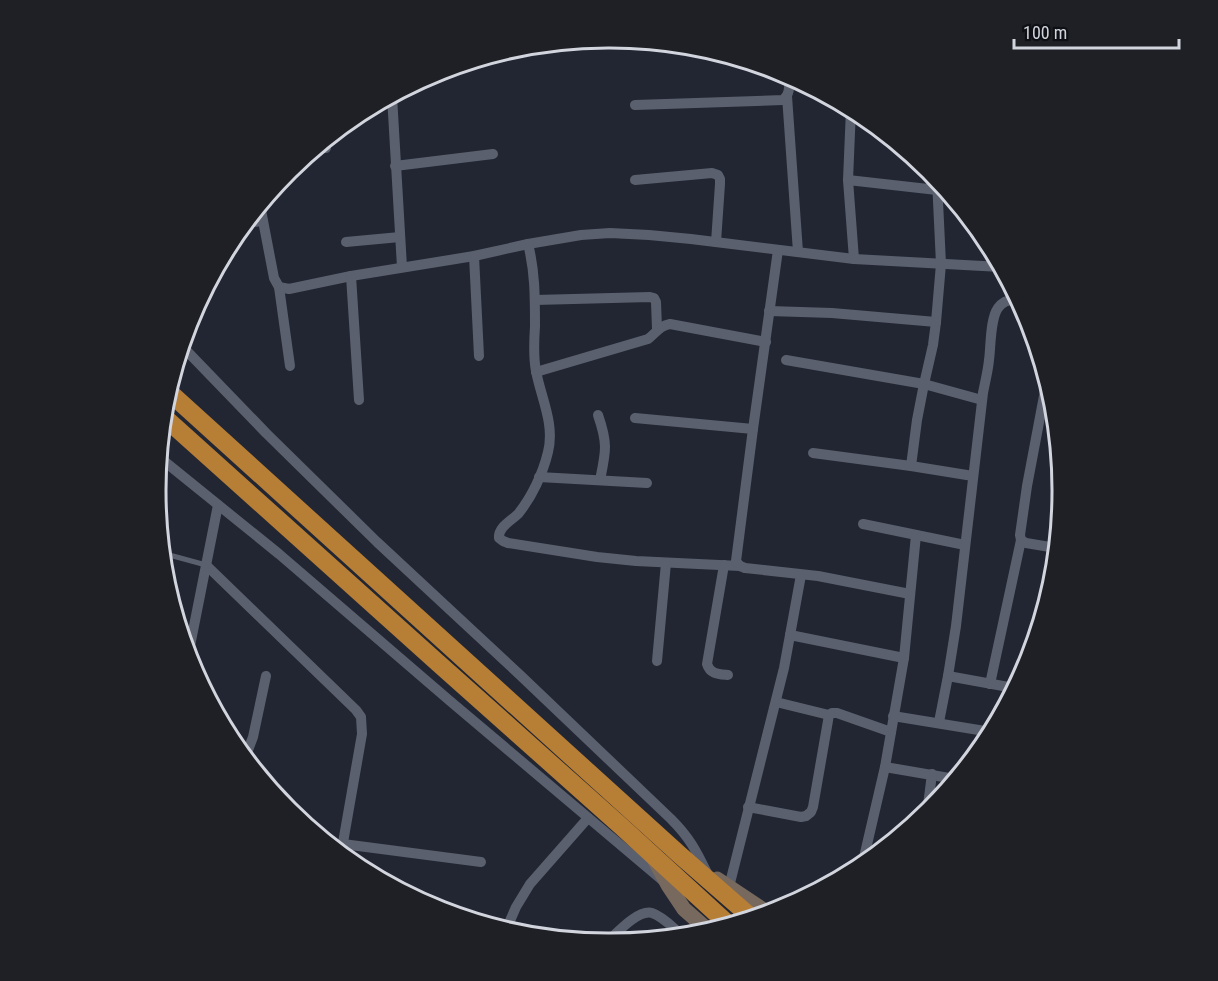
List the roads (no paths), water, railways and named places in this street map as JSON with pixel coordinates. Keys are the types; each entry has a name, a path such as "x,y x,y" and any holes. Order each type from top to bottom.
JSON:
{"highway":[{"path":"176,399 745,912"},
{"path":"172,424 722,918"}],"main road":[{"path":"650,853 684,909 700,923"},
{"path":"681,856 759,907"}],"street":[{"path":"789,87 787,96 798,252"},
{"path":"635,105 777,101 787,96"},
{"path":"392,105 402,267"},
{"path":"851,120 848,180 854,259"},
{"path":"395,166 493,154"},
{"path":"635,180 712,173 718,175 720,184 716,242"},
{"path":"848,180 928,185"},
{"path":"911,466 936,322 941,264 937,194"},
{"path":"262,216 274,279 279,287 290,366"},
{"path":"258,222 263,221"},
{"path":"279,287 289,289 351,276 474,256 528,244 581,235 610,233 716,242 854,259 990,266"},
{"path":"346,242 400,237"},
{"path":"528,244 533,263 536,372 550,428 549,451 529,499 515,517 502,528 499,538 503,541 597,557 740,566 818,576 910,594"},
{"path":"740,566 736,561 736,556 778,250"},
{"path":"474,256 479,356"},
{"path":"351,276 359,400"},
{"path":"535,300 650,297 656,302 657,329"},
{"path":"939,722 956,626 982,400 996,310 1002,303 1008,300"},
{"path":"769,311 832,313 936,322"},
{"path":"536,372 643,342 657,329 670,324 766,342"},
{"path":"189,353 377,542 686,834 707,873"},
{"path":"786,360 924,384 982,400"},
{"path":"990,684 1021,540 1020,530 1043,403"},
{"path":"598,415 606,442 600,480"},
{"path":"635,418 753,429"},
{"path":"813,453 974,476"},
{"path":"167,463 272,548 668,885"},
{"path":"539,477 647,483"},
{"path":"192,637 218,505"},
{"path":"863,524 965,545"},
{"path":"866,851 885,767 904,658 916,535"},
{"path":"1021,540 1048,547"},
{"path":"657,661 666,563"},
{"path":"206,565 361,717 362,734 343,844"},
{"path":"724,566 707,664 712,673 728,675"},
{"path":"729,887 776,702 801,575"},
{"path":"790,635 904,658"},
{"path":"249,747 266,676"},
{"path":"948,676 1006,687"},
{"path":"776,702 829,715 832,712 837,713 891,732"},
{"path":"748,807 801,817 811,812 829,715"},
{"path":"893,716 981,730"},
{"path":"885,767 946,777"},
{"path":"930,795 933,774"},
{"path":"510,921 530,884 588,818"},
{"path":"351,850 481,862"},
{"path":"618,933 642,913 650,912 673,928"}],"lane":[{"path":"171,556 206,565"}]}
